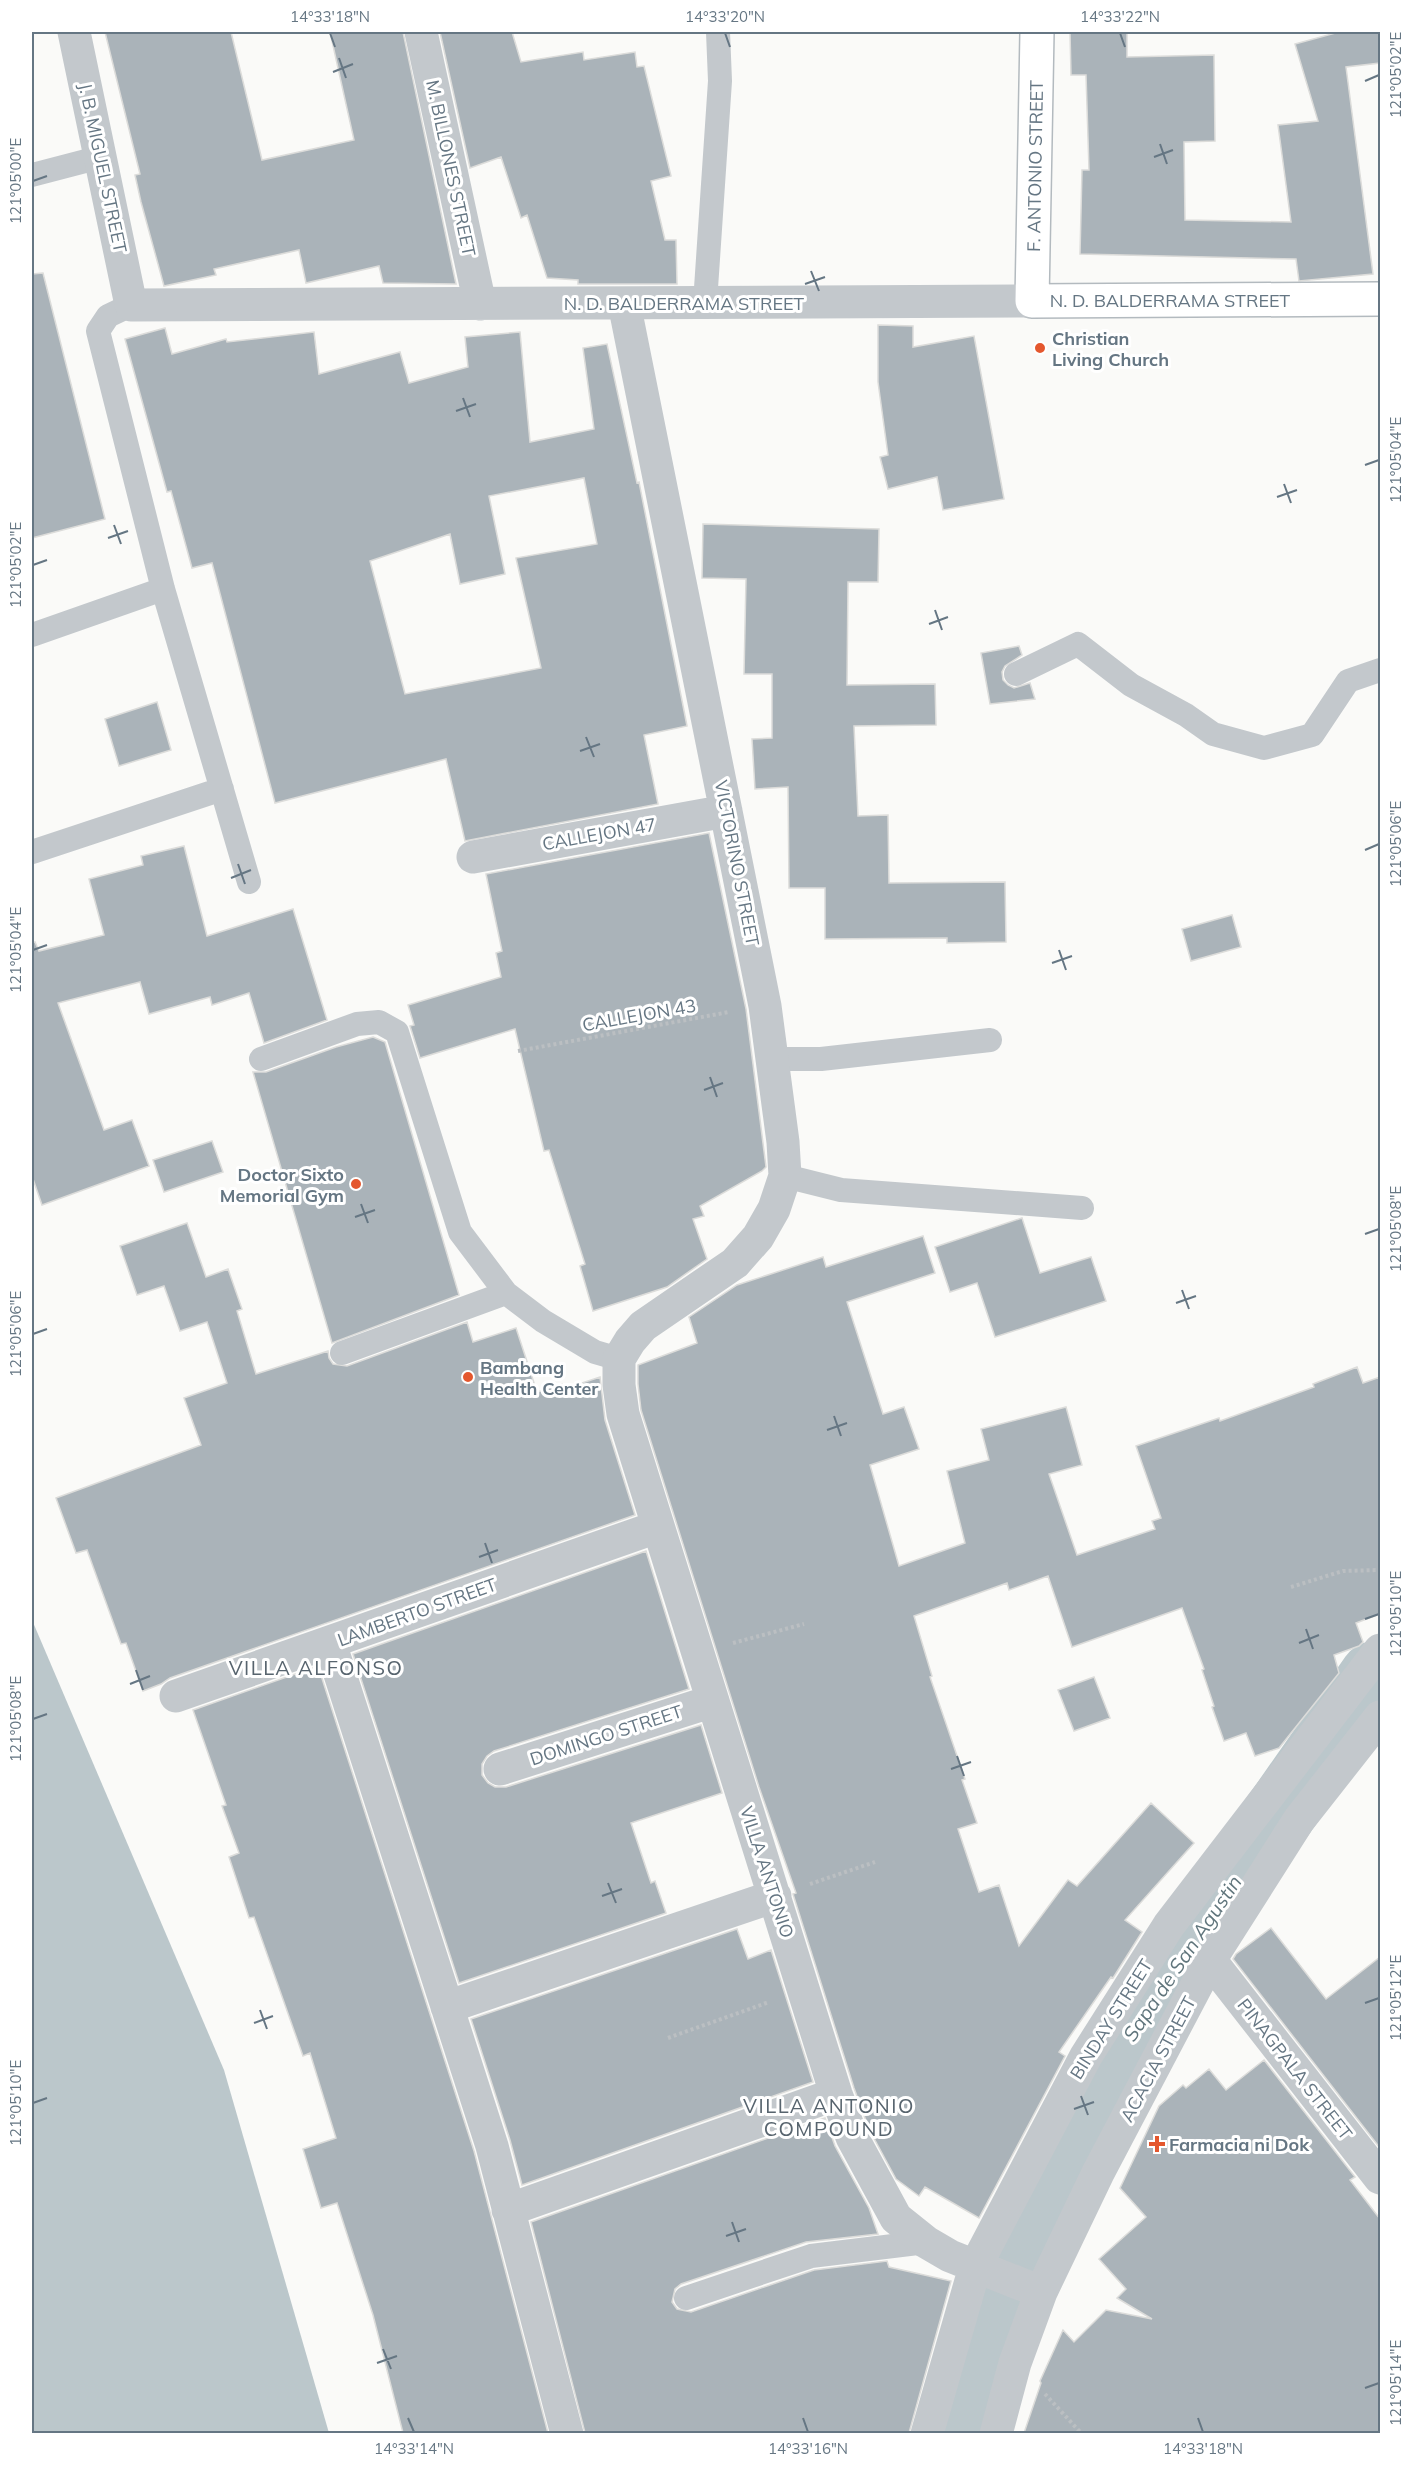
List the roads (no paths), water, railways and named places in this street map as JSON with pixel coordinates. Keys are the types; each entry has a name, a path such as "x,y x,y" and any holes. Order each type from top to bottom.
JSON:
{"street":[{"name":"J. B. MIGUEL STREET","path":"74,32 131,305"},
{"name":"M. BILLONES STREET","path":"421,32 480,304"},
{"name":"F. ANTONIO STREET","path":"1032,301 1037,32"},
{"name":"N. D. BALDERRAMA STREET","path":"131,305 1380,299"},
{"name":"VICTORINO STREET","path":"619,1359 643,1326 735,1263 758,1238 774,1209 784,1176 783,1142 765,1006 624,303"},
{"name":"CALLEJON 47","path":"473,857 726,811"},
{"name":"VILLA ANTONIO","path":"619,1359 619,1385 623,1414 805,1989 836,2094 852,2137 896,2218 926,2242 950,2256 1033,2290"},
{"name":"LAMBERTO STREET","path":"176,1696 657,1527"},
{"path":"330,1643 492,2146 567,2433"},
{"name":"BINDAY STREET","path":"927,2433 981,2269 1086,2056 1169,1925 1380,1650"},
{"name":"DOMINGO STREET","path":"500,1769 712,1701"},
{"name":"ACACIA STREET","path":"996,2433 1033,2290 1098,2174 1210,1960 1299,1820 1380,1717"},
{"path":"447,2007 775,1896"},
{"name":"PINAGPALA STREET","path":"1210,1960 1380,2178"},
{"path":"508,2210 836,2094"}],"lane":[{"path":"705,303 720,81 718,32"},
{"path":"32,175 101,157"},
{"path":"131,305 108,316 98,331 163,589 249,882"},
{"path":"32,635 163,589"},
{"path":"1016,674 1078,644 1131,685 1186,715 1213,734 1264,748 1312,735 1348,681 1380,670"},
{"path":"32,852 222,789"},
{"path":"261,1059 357,1024 379,1022 397,1032 460,1232 506,1293 543,1320 595,1352 619,1359"},
{"path":"772,1059 821,1059 990,1040"},
{"path":"784,1176 841,1190 1082,1208"},
{"path":"342,1353 506,1293"},
{"path":"686,2298 811,2256 926,2242"}],"waterway":[{"name":"Sapa de San Agustin","path":"951,2434 984,2330 1028,2228 1141,2012 1375,1677"}],"place":[{"name":"Christian Living Church","path":"1040,348"},
{"name":"Doctor Sixto Memorial Gym","path":"356,1184"},
{"name":"Bambang Health Center","path":"468,1377"},
{"name":"Farmacia ni Dok","path":"1157,2144"}],"district":[{"name":"VILLA ALFONSO","path":"316,1667"},
{"name":"VILLA ANTONIO COMPOUND","path":"829,2116"}]}
